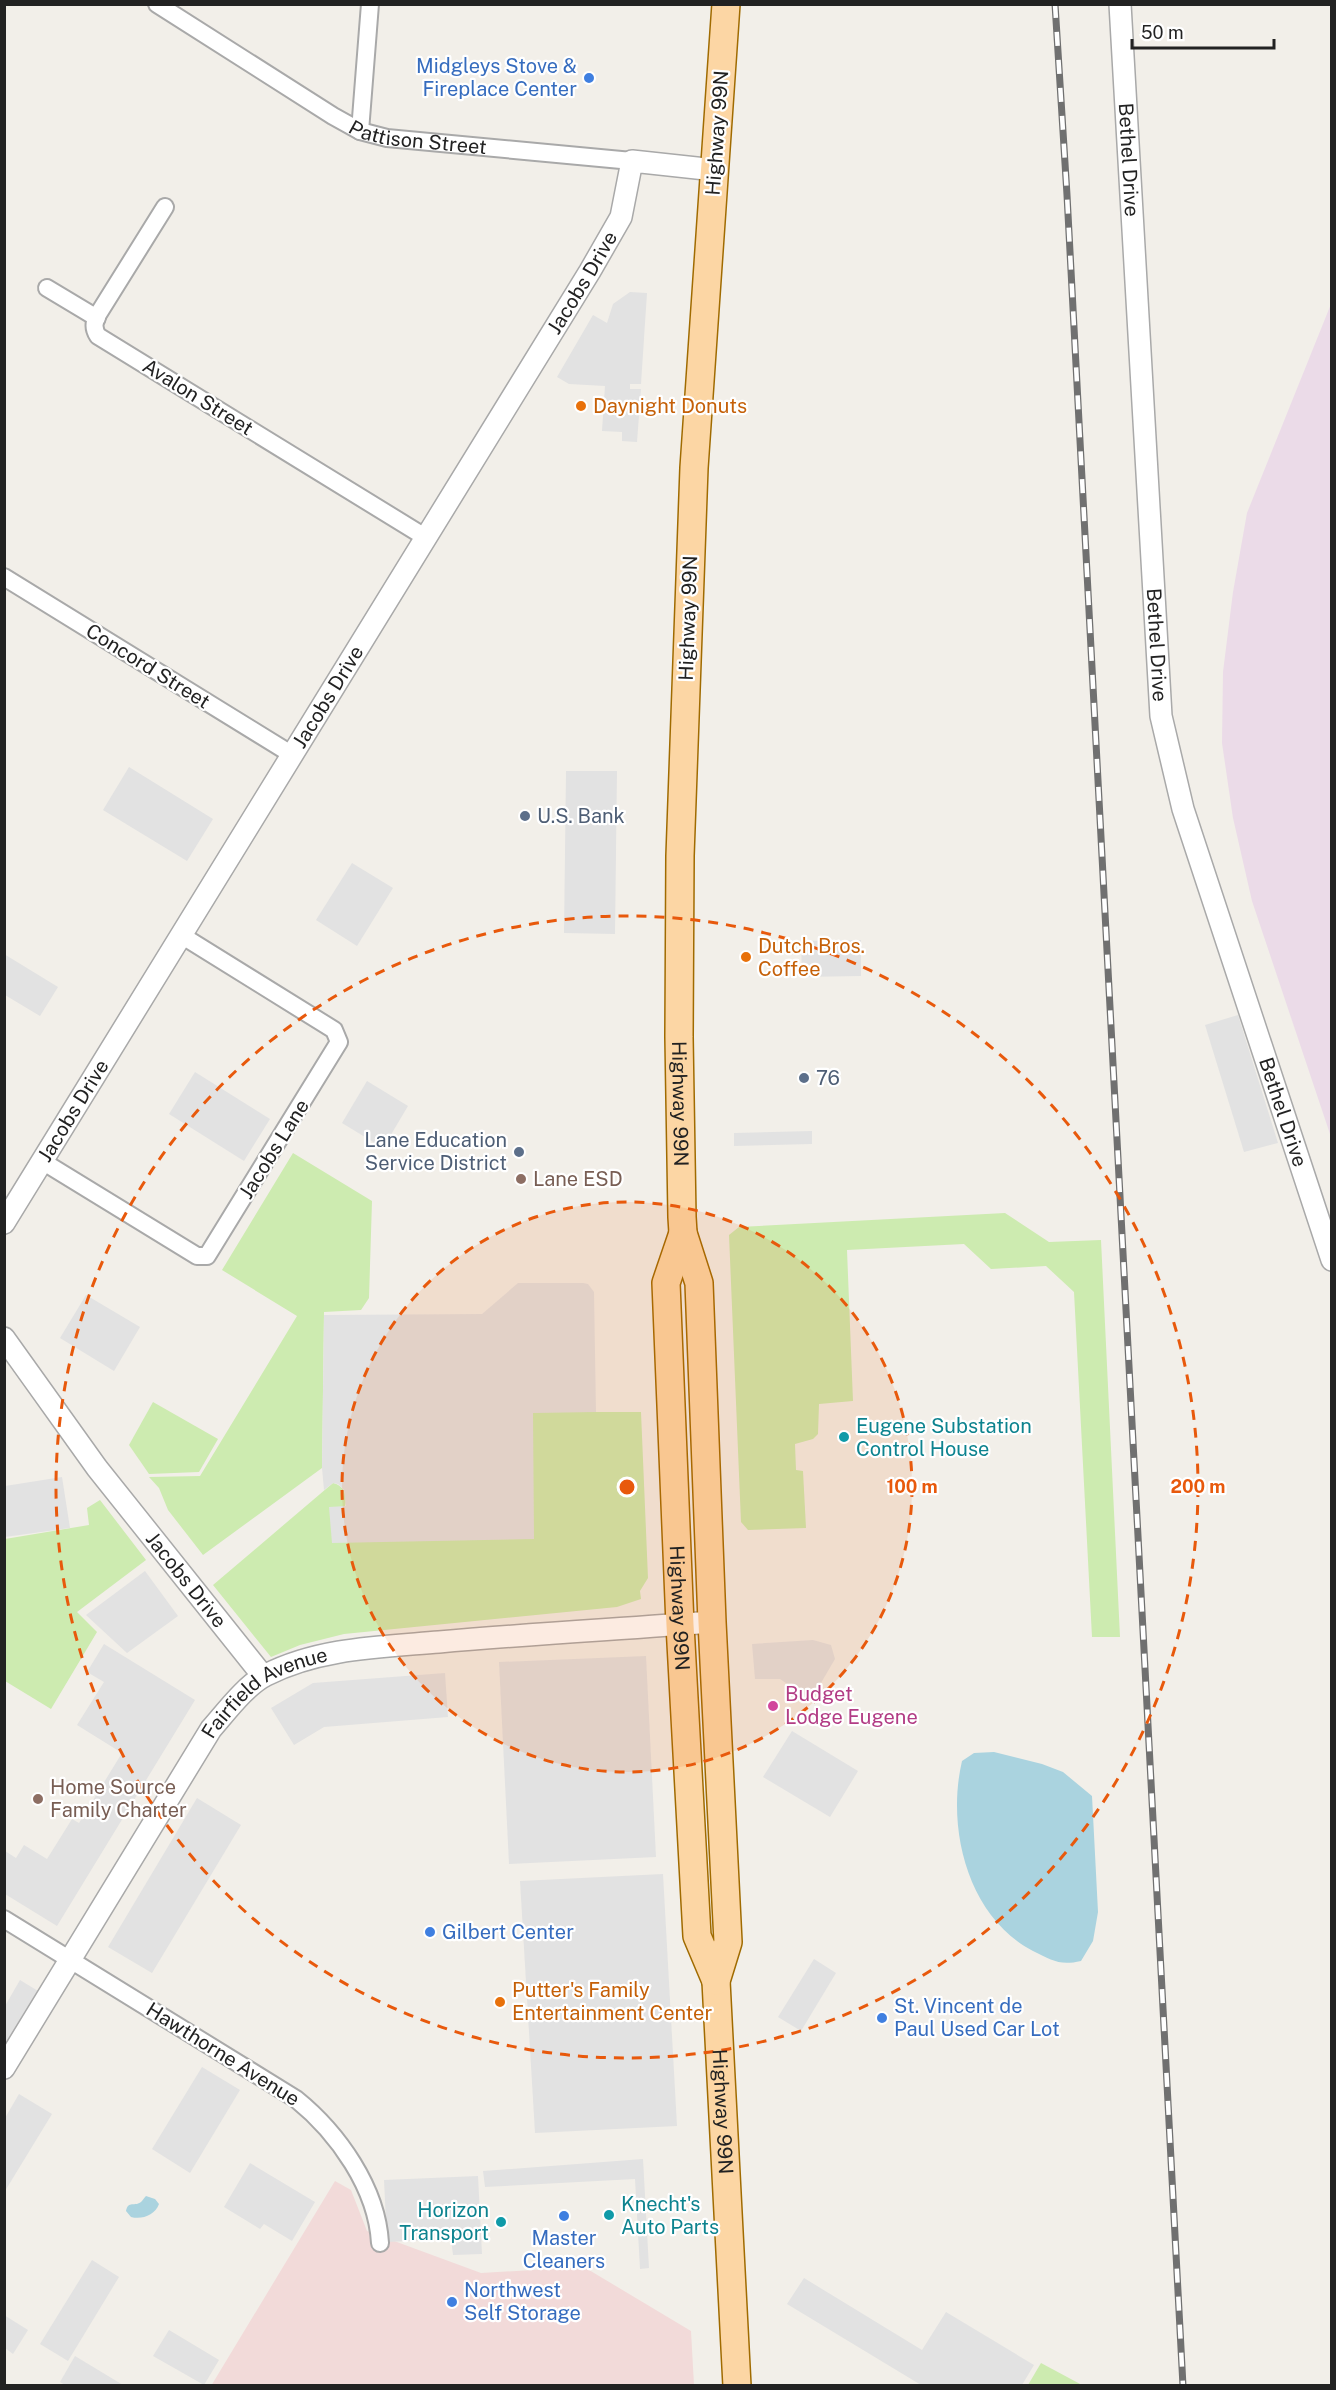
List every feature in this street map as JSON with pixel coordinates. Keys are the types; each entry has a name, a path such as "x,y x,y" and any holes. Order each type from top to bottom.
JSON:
{"main road":[{"name":"Highway 99N","path":"716,1981 729,1942 712,1622 699,1283 683,1233 679,1037 684,713 695,448 726,4"},
{"name":"Highway 99N","path":"683,1233 666,1283 680,1625 697,1936 716,1981 737,2385"}],"street":[{"name":"Pattison Street","path":"157,4 360,131 387,138 715,170"},
{"path":"360,131 370,4"},
{"name":"Bethel Drive","path":"1120,4 1161,716 1183,809 1332,1260"},
{"name":"Jacobs Drive","path":"4,1223 590,272 619,221 632,161"},
{"path":"47,288 97,318 165,207"},
{"name":"Avalon Street","path":"97,318 94,322 95,331 105,340 425,537"},
{"name":"Concord Street","path":"6,581 291,754"},
{"name":"Jacobs Lane","path":"42,1161 197,1256 207,1256 320,1075 339,1042 334,1030 181,935"},
{"name":"Jacobs Drive","path":"4,1338 97,1468 263,1676"},
{"name":"Fairfield Avenue","path":"4,2068 211,1729 263,1676 303,1659 349,1650 712,1622"},
{"name":"Hawthorne Avenue","path":"4,1919 296,2099 317,2116 334,2135 372,2203 380,2230 380,2242"}],"shaded area":[{"path":"630,292 647,293 641,384 630,384 630,389 641,389 637,442 622,441 622,432 602,431 605,386 569,384 557,377 593,315 607,323 613,304"},
{"path":"1331,304 1331,1137 1252,901 1233,818 1222,743 1223,672 1233,592 1247,513"},
{"path":"129,767 213,819 187,861 103,810"},
{"path":"566,771 617,771 615,934 564,933"},
{"path":"352,863 393,888 357,946 316,920"},
{"path":"861,940 861,976 802,977 801,941"},
{"path":"4,954 58,987 40,1016 5,995"},
{"path":"1238,1015 1278,1143 1244,1152 1205,1025"},
{"path":"195,1072 270,1119 244,1161 169,1114"},
{"path":"367,1081 408,1106 383,1148 342,1123"},
{"path":"812,1131 812,1144 734,1146 734,1133"},
{"path":"518,1283 583,1283 588,1284 594,1292 596,1412 533,1413 534,1539 332,1543 329,1507 346,1506 344,1490 338,1484 333,1483 324,1490 322,1468 324,1315 482,1314"},
{"path":"86,1295 140,1327 114,1371 60,1338"},
{"path":"62,1477 70,1528 5,1537 5,1486"},
{"path":"145,1571 178,1616 127,1653 86,1615"},
{"path":"813,1640 831,1645 835,1659 811,1700 780,1679 755,1679 752,1644"},
{"path":"104,1644 195,1700 57,1926 5,1894 5,1851 16,1858 24,1845 47,1859 72,1819 79,1823 122,1753 77,1725 104,1682 87,1672"},
{"path":"646,1656 656,1857 509,1864 499,1662"},
{"path":"445,1673 448,1717 324,1727 294,1745 271,1708 313,1683"},
{"path":"792,1731 858,1771 830,1817 763,1777"},
{"path":"197,1798 241,1825 152,1973 108,1947"},
{"path":"663,1874 677,2126 535,2133 520,1881"},
{"path":"814,1959 836,1973 801,2031 778,2017"},
{"path":"20,1980 38,1991 5,2045 5,2006"},
{"path":"202,2067 240,2090 190,2173 152,2149"},
{"path":"19,2094 52,2114 5,2191 5,2118"},
{"path":"643,2159 649,2268 640,2269 635,2179 485,2187 483,2171"},
{"path":"250,2163 315,2202 292,2241 264,2224 260,2229 224,2207"},
{"path":"478,2176 482,2254 453,2255 451,2239 387,2242 384,2180"},
{"name":"Northwest Self Storage","path":"335,2181 351,2190 367,2231 481,2273 584,2267 691,2331 694,2385 211,2386"},
{"path":"92,2260 119,2277 68,2361 40,2344"},
{"path":"804,2278 922,2350 946,2312 1034,2365 1022,2385 921,2385 787,2304"},
{"path":"4,2315 28,2330 13,2354 5,2348"},
{"path":"169,2330 219,2360 204,2385 153,2356"},
{"path":"75,2356 123,2385 65,2385 60,2382"}],"green space":[{"path":"293,1153 372,1201 369,1298 361,1310 324,1312 322,1468 203,1555 168,1510 159,1488 149,1477 200,1476 297,1316 222,1270"},
{"path":"1005,1213 1049,1242 1101,1240 1120,1637 1092,1637 1074,1292 1046,1266 991,1269 964,1244 847,1250 853,1401 819,1404 818,1434 813,1439 795,1444 796,1470 803,1471 806,1528 748,1530 741,1522 729,1235 739,1227"},
{"path":"153,1402 218,1439 199,1472 149,1474 129,1445"},
{"path":"533,1412 641,1412 648,1578 640,1591 641,1599 617,1607 344,1634 300,1645 271,1657 213,1585 333,1483 341,1487 346,1501 342,1519 332,1542"},
{"path":"100,1500 146,1560 77,1612 97,1632 51,1709 5,1681 5,1539 89,1525 87,1508"},
{"path":"1041,2363 1082,2385 1028,2385"}],"water":[{"path":"994,1752 1042,1764 1063,1772 1092,1796 1098,1912 1093,1941 1081,1961 1067,1963 1051,1959 1033,1951 1011,1936 992,1917 967,1869 960,1842 957,1815 962,1761 974,1753"},
{"path":"146,2196 155,2199 159,2204 157,2208 148,2216 131,2217 126,2211 128,2206 141,2202"}],"railway":[{"path":"1055,4 1183,2386"}],"place":[{"name":"Midgleys Stove & Fireplace Center","path":"589,78"},
{"name":"Daynight Donuts","path":"581,406"},
{"name":"U.S. Bank","path":"525,816"},
{"name":"Dutch Bros. Coffee","path":"746,957"},
{"name":"76","path":"804,1078"},
{"name":"Lane Education Service District","path":"519,1152"},
{"name":"Lane ESD","path":"521,1179"},
{"name":"Eugene Substation Control House","path":"844,1437"},
{"name":"Budget Lodge Eugene","path":"773,1706"},
{"name":"Home Source Family Charter","path":"38,1799"},
{"name":"Gilbert Center","path":"430,1932"},
{"name":"Putter's Family Entertainment Center","path":"500,2002"},
{"name":"St. Vincent de Paul Used Car Lot","path":"882,2018"},
{"name":"Knecht's Auto Parts","path":"609,2215"},
{"name":"Master Cleaners","path":"564,2216"},
{"name":"Horizon Transport","path":"501,2222"},
{"name":"Northwest Self Storage","path":"452,2302"}]}
